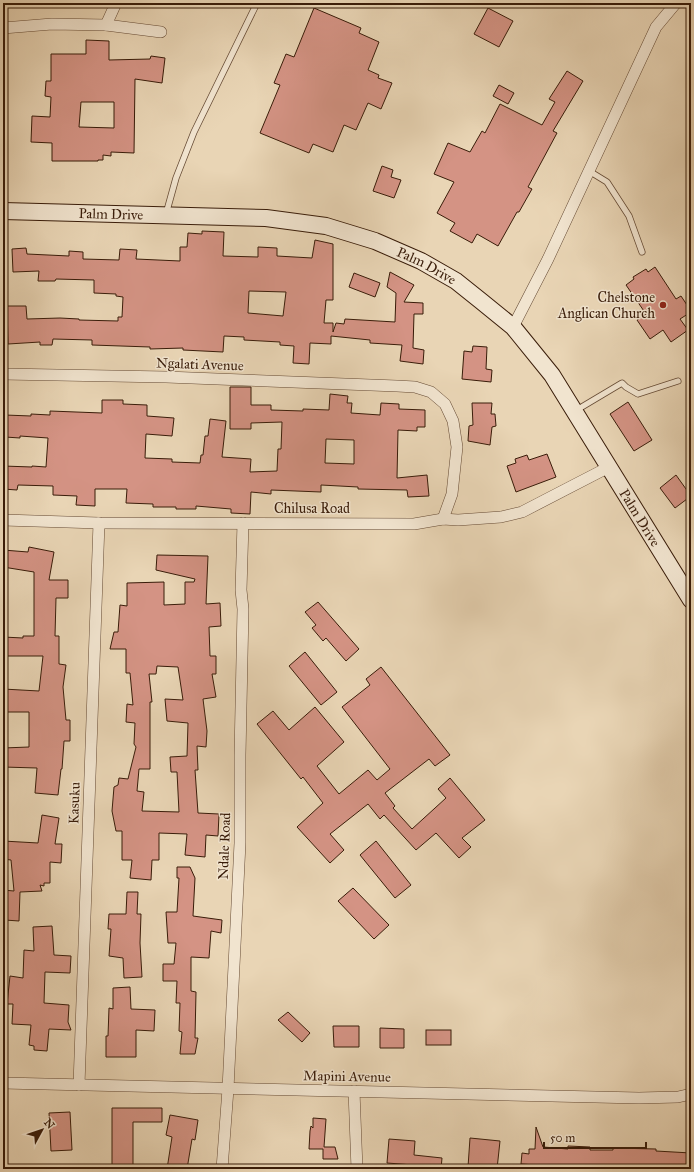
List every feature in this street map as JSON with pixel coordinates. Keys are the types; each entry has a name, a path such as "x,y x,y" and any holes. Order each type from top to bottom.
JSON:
{"street":[{"path":"106,25 116,3"},
{"path":"513,327 548,259 656,27 676,3"},
{"path":"3,28 52,24 106,25 161,32"},
{"name":"Palm Drive","path":"3,211 266,218 326,226 375,241 421,261 456,281 513,327 552,375 691,600"},
{"name":"Ngalati Avenue","path":"3,374 166,377 396,386 415,387 431,392 445,404 453,421 457,447 452,494 443,519"},
{"name":"Chilusa Road","path":"3,520 99,523 414,524 443,519 458,520 501,517 522,512 609,467"},
{"name":"Kasuku","path":"80,1085 99,523"},
{"name":"Ndale Road","path":"222,1169 228,1089 240,843 243,609 241,590 243,523"},
{"name":"Mapini Avenue","path":"3,1083 639,1098 691,1094"},
{"path":"354,1091 357,1169"}],"lane":[{"path":"165,216 176,178 194,132 257,3"},
{"path":"589,171 607,182 629,216 642,252"},
{"path":"574,411 622,383 638,394 678,381"}],"building":[{"path":"314,8 361,28 359,33 379,42 368,70 379,75 378,78 392,83 381,109 368,103 356,130 344,125 333,152 313,144 309,153 260,133 280,85 274,83 286,54 294,57"},
{"path":"488,8 513,21 499,47 474,34"},
{"path":"86,40 109,41 109,60 150,59 151,56 165,58 162,83 135,79 134,153 111,152 111,156 103,155 103,160 98,161 52,161 52,143 31,142 32,116 50,117 51,97 45,96 46,81 51,81 51,54 86,54","holes":["81,102 114,102 114,128 79,127"]},
{"path":"567,71 583,81 553,131 557,133 528,187 532,189 498,246 477,234 472,243 450,231 455,223 437,213 454,182 434,174 448,143 470,152 482,131 485,133 500,104 542,125 555,102 549,99"},
{"path":"499,85 514,93 508,104 493,96"},
{"path":"382,166 393,170 391,177 401,180 394,198 373,191"},
{"path":"202,231 224,232 223,256 258,257 258,247 277,248 277,256 312,258 315,240 333,244 333,300 326,300 324,323 333,323 333,332 336,323 344,324 345,319 395,322 396,293 387,287 390,272 414,285 404,302 423,303 423,314 414,314 413,348 424,350 423,364 400,361 402,345 370,343 370,340 331,336 331,344 310,343 309,364 293,363 294,346 280,345 280,342 244,340 244,337 224,336 223,352 183,350 183,348 150,349 150,347 92,345 92,340 53,339 52,345 40,345 40,342 8,344 7,306 26,306 27,319 60,318 118,321 118,317 122,317 123,297 116,296 116,294 94,293 94,280 56,279 55,281 38,281 39,271 13,272 12,249 26,248 27,254 69,256 69,251 83,252 83,259 119,260 120,249 137,250 136,259 180,261 180,247 187,247 188,233 202,234","holes":["249,291 286,292 283,316 248,313"]},
{"name":"Chelstone Anglican Church","path":"655,267 676,299 681,296 691,311 680,319 688,330 671,342 663,330 650,339 637,320 646,314 626,285 634,279 633,277 646,269 648,272"},
{"path":"354,273 380,283 375,297 349,287"},
{"path":"473,346 487,347 486,369 492,370 491,382 462,379 464,351 472,352"},
{"path":"230,387 251,387 251,405 271,405 271,410 329,410 330,394 348,396 347,403 352,403 351,413 380,415 381,403 399,404 399,409 425,410 425,427 417,427 417,431 398,430 397,478 427,475 429,496 408,497 407,490 358,489 358,487 321,485 321,492 271,490 271,494 251,492 250,514 231,513 231,509 196,506 196,509 176,509 176,507 153,507 153,504 126,503 127,489 95,489 95,506 76,505 77,496 53,495 53,486 18,485 17,490 3,489 3,466 46,467 48,438 20,436 20,438 5,437 5,415 50,415 50,411 102,413 102,400 123,400 123,404 147,405 147,416 174,418 172,436 146,434 145,458 172,459 172,462 200,463 201,455 203,455 205,436 208,436 210,419 226,421 222,457 251,459 250,472 277,471 278,449 281,449 282,422 251,423 251,429 230,429","holes":["326,439 354,440 354,464 325,463"]},
{"path":"628,402 652,440 634,451 610,414"},
{"path":"472,403 492,403 491,414 495,414 496,426 492,427 490,445 468,441 469,426 473,425"},
{"path":"547,454 556,477 516,492 507,466 516,463 515,459 527,455 529,460"},
{"path":"676,475 691,496 675,508 660,488"},
{"path":"29,547 54,552 49,580 68,580 68,598 56,598 55,636 59,636 59,664 66,665 63,687 66,720 70,720 70,741 64,741 58,795 35,793 37,768 3,767 3,748 29,747 29,712 3,712 3,689 39,691 43,656 3,656 3,637 23,638 23,636 34,636 34,572 3,567 3,550 28,552"},
{"path":"157,555 208,556 206,604 220,603 221,626 209,627 210,656 216,656 216,674 212,674 216,697 203,699 207,731 206,747 197,746 198,770 195,770 198,813 219,814 218,836 206,835 205,857 185,855 187,834 159,833 159,860 152,860 151,880 130,878 132,860 122,860 122,831 116,831 112,811 114,787 118,785 119,778 128,779 136,747 134,744 135,723 126,722 127,704 133,705 130,673 126,673 126,649 110,649 114,632 118,632 120,605 127,606 127,583 164,582 164,605 185,604 185,582 194,582 195,579 156,570","holes":["157,666 178,667 183,700 165,699 167,721 188,723 187,756 170,757 171,772 177,772 179,812 142,811 144,792 137,791 139,769 150,769 150,702 152,702 149,674 156,674"]},
{"path":"318,602 359,649 346,661 326,638 323,641 312,628 316,625 305,612"},
{"path":"305,652 337,692 321,705 289,666"},
{"path":"381,667 450,755 435,766 429,759 385,793 395,806 393,808 412,829 446,798 438,789 450,778 485,820 462,838 471,847 459,858 436,833 416,850 384,815 380,819 368,804 330,834 344,850 330,863 297,827 323,803 303,777 301,779 257,724 273,711 289,730 315,707 344,742 317,766 339,794 368,770 377,780 390,769 342,707 370,685 366,679"},
{"path":"42,815 59,818 55,844 62,844 61,863 50,862 50,883 44,883 44,886 40,885 42,891 20,892 19,921 5,920 3,913 3,890 14,891 11,860 3,859 3,841 38,843"},
{"path":"376,841 411,885 395,898 360,855"},
{"path":"177,867 190,867 195,878 193,916 222,920 221,933 211,931 209,958 191,957 191,991 196,992 195,1038 198,1038 195,1054 180,1054 182,1032 179,1031 180,1003 176,1003 177,981 163,981 163,964 174,964 176,943 168,943 166,912 177,912 179,878 177,878"},
{"path":"353,888 389,925 374,939 338,901"},
{"path":"127,892 138,892 137,914 141,914 140,943 142,977 124,978 123,958 109,956 111,929 108,929 109,914 126,914"},
{"path":"52,926 54,955 71,956 70,973 45,972 44,1003 69,1005 68,1022 71,1030 49,1029 47,1051 34,1050 34,1046 29,1045 31,1025 12,1024 13,1004 7,1004 10,976 23,978 24,950 34,951 33,927"},
{"path":"130,987 131,1009 155,1010 154,1031 136,1030 136,1057 106,1057 106,1036 108,1036 109,1008 113,1009 113,988"},
{"path":"288,1012 310,1033 302,1042 278,1020"},
{"path":"333,1026 359,1026 359,1047 334,1047"},
{"path":"380,1028 404,1029 404,1048 380,1048"},
{"path":"426,1030 451,1030 451,1045 426,1045"},
{"path":"112,1108 162,1108 162,1122 133,1122 133,1169 112,1169"},
{"path":"70,1112 72,1150 51,1151 49,1113"},
{"path":"170,1115 198,1120 195,1140 192,1139 187,1169 167,1169 172,1137 166,1135"},
{"path":"313,1118 326,1119 324,1147 335,1147 338,1159 323,1159 323,1149 309,1149 310,1131 311,1126 313,1128"},
{"path":"536,1127 543,1147 568,1149 568,1146 590,1147 590,1150 613,1150 613,1148 656,1149 656,1151 691,1153 691,1169 608,1166 608,1169 568,1169 568,1167 521,1164 522,1153 529,1154 529,1149 535,1149"},
{"path":"470,1138 500,1141 497,1169 468,1167"},
{"path":"389,1139 415,1141 414,1155 442,1158 441,1169 427,1169 427,1166 387,1163"}],"place":[{"name":"Chelstone Anglican Church","path":"663,305"}]}
